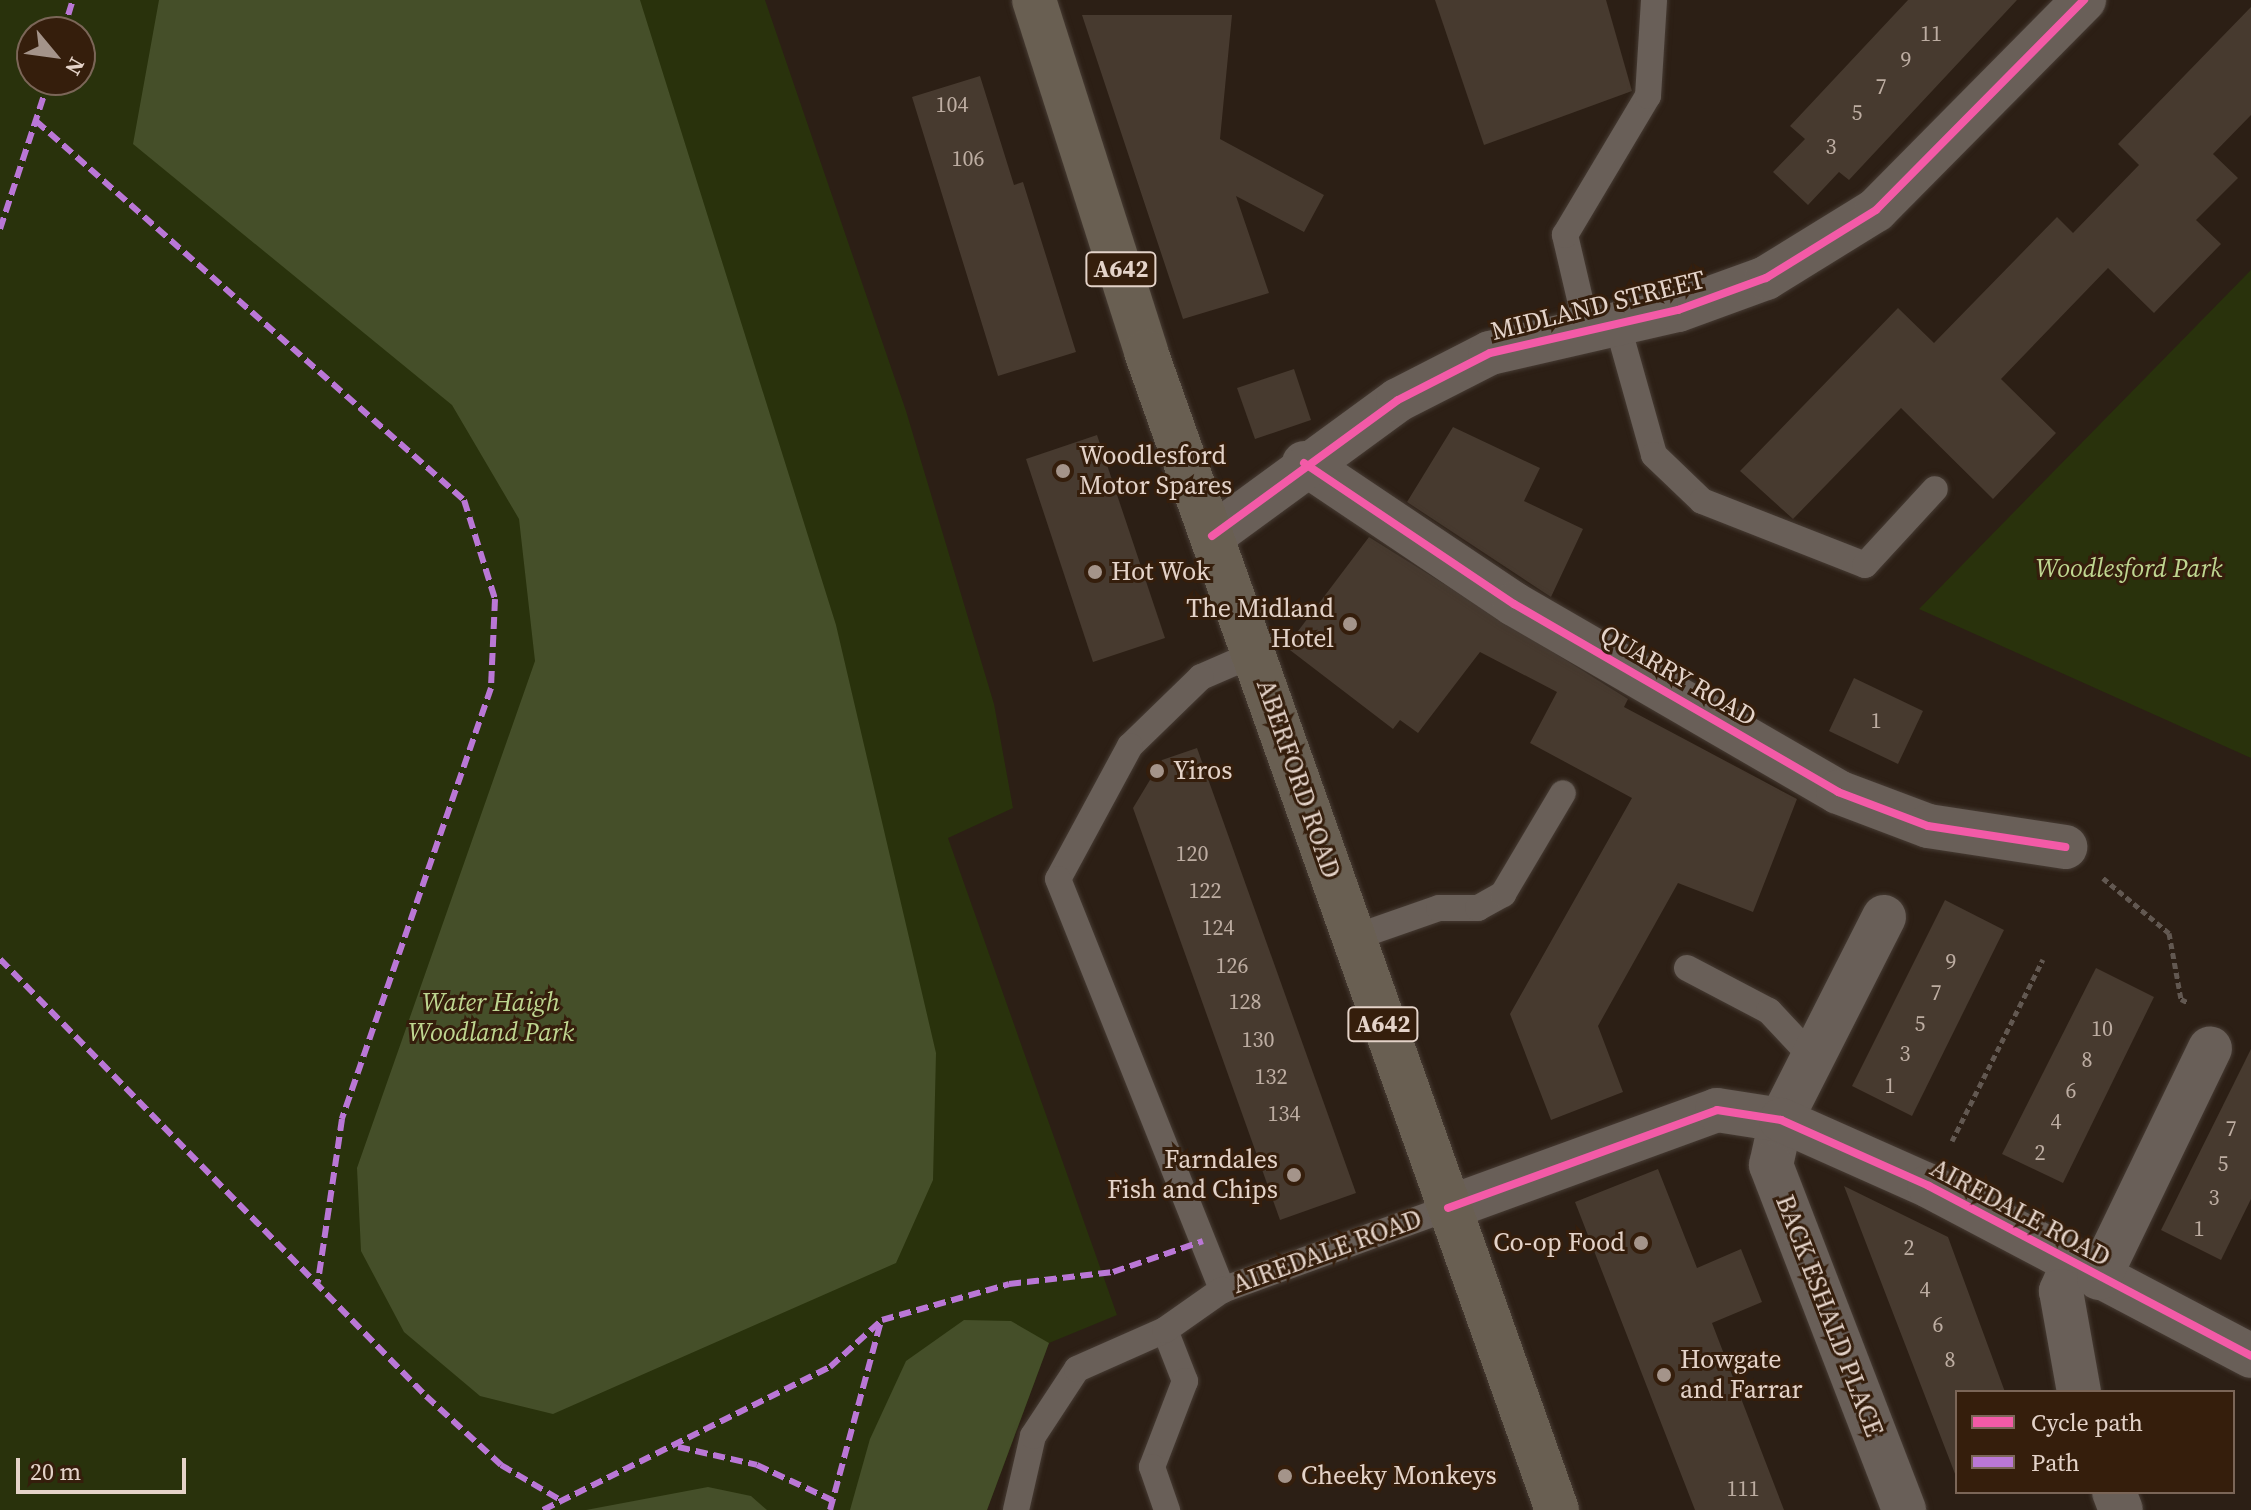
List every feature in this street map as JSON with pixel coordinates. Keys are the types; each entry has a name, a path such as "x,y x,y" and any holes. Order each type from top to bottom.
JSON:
{"main road":[{"name":"ABERFORD ROAD","path":"1034,0 1212,536 1557,1510"}],"street":[{"name":"MIDLAND STREET","path":"1212,536 1304,463 1398,400 1490,353 1602,326 1766,278 1876,210 2084,0"},
{"name":"QUARRY ROAD","path":"1304,463 1514,604 1838,792 1928,826 2065,847"},
{"name":"BACK ESHALD PLACE","path":"1884,917 1781,1120 1771,1165 1904,1510"},
{"path":"2079,1390 2061,1291 2086,1271 2210,1048"},
{"name":"AIREDALE ROAD","path":"1448,1208 1717,1110 1781,1120 1929,1186 2251,1356"}],"lane":[{"path":"1654,0 1648,96 1565,235 1654,455 1702,501 1865,565 1935,489"},
{"name":"AIREDALE ROAD","path":"1254,654 1201,677 1130,746 1058,879 1222,1290 1448,1208"},
{"path":"1353,938 1439,908 1478,908 1503,894 1563,793"},
{"path":"1687,968 1769,1011 1812,1057"},
{"path":"1016,1510 1033,1436 1077,1369 1165,1330 1222,1290"},
{"path":"1165,1330 1185,1381 1152,1467 1167,1510"}],"path":[{"path":"2065,847 2169,933 2181,999 2195,1006"},
{"path":"1929,1186 2043,959"}],"green space":[{"name":"Water Haigh Woodland Park","path":"0,0 765,0 906,411 994,704 1013,808 948,838 1117,1315 1049,1343 987,1510 0,1510"},
{"path":"159,0 640,0 836,625 936,1053 933,1180 896,1263 553,1414 480,1396 404,1332 361,1251 357,1168 535,661 519,519 452,405 133,144"},
{"name":"Woodlesford Park","path":"2251,270 2251,758 1919,609"},
{"path":"964,1320 1011,1321 1049,1343 987,1510 850,1510 870,1439 906,1361"},
{"path":"708,1487 751,1496 767,1510 586,1510"}],"building":[{"path":"1435,0 1606,0 1632,91 1484,145"},
{"path":"1908,0 2017,0 1849,180 1839,172 1808,205 1773,172 1805,139 1790,126"},
{"path":"2251,7 2251,115 2213,154 2238,178 2196,220 2221,244 2154,313 2108,268 2001,379 2056,433 1993,499 1901,408 1793,519 1740,471 1898,308 1934,343 2057,217 2073,233 2139,165 2118,144"},
{"path":"1082,15 1232,15 1220,139 1324,195 1304,232 1236,196 1269,293 1183,319"},
{"path":"980,76 1014,185 1023,182 1076,352 998,376 912,97"},
{"path":"1294,369 1311,420 1255,439 1237,388"},
{"path":"1453,427 1540,468 1524,501 1583,529 1551,597 1407,502"},
{"path":"1097,435 1165,638 1093,662 1026,459"},
{"path":"1369,537 1628,699 1624,707 1797,799 1753,912 1678,883 1598,1026 1623,1092 1551,1120 1510,1014 1632,798 1530,743 1557,692 1480,652 1418,733 1400,720 1393,729 1286,647"},
{"path":"1854,678 1923,711 1898,764 1829,731"},
{"path":"1197,748 1356,1193 1280,1220 1133,808 1162,760"},
{"path":"1945,900 2004,930 1912,1116 1852,1086"},
{"path":"2096,968 2154,997 2063,1183 2002,1154"},
{"path":"2251,1049 2251,1199 2221,1260 2161,1230"},
{"path":"1658,1169 1697,1268 1741,1249 1762,1302 1712,1323 1784,1510 1695,1510 1575,1202"},
{"path":"1844,1186 1948,1237 2004,1390 1955,1390 1955,1474"}],"marked path":[{"path":"68,16 73,0"},
{"path":"0,229 44,96"},
{"path":"36,121 464,500 495,599 491,688 342,1119 318,1282"},
{"path":"0,959 426,1396 501,1465 562,1501"},
{"path":"543,1510 830,1367 882,1320 1009,1284 1113,1272 1203,1241"},
{"path":"830,1510 881,1321"},
{"path":"678,1447 757,1465 834,1501"}],"cycle path":[{"path":"1212,536 1398,400 1490,353 1678,310 1766,278 1876,210 2084,0"},
{"path":"1304,463 1514,604 1838,792 1928,826 2065,847"},
{"path":"1448,1208 1717,1110 1781,1120 1929,1186 2251,1356"}],"place":[{"name":"Woodlesford Motor Spares","path":"1063,471"},
{"name":"Hot Wok","path":"1095,572"},
{"name":"The Midland Hotel","path":"1350,624"},
{"name":"Yiros","path":"1157,771"},
{"name":"Farndales Fish and Chips","path":"1294,1175"},
{"name":"Co-op Food","path":"1641,1243"},
{"name":"Howgate and Farrar","path":"1664,1375"},
{"name":"Cheeky Monkeys","path":"1285,1476"}]}
